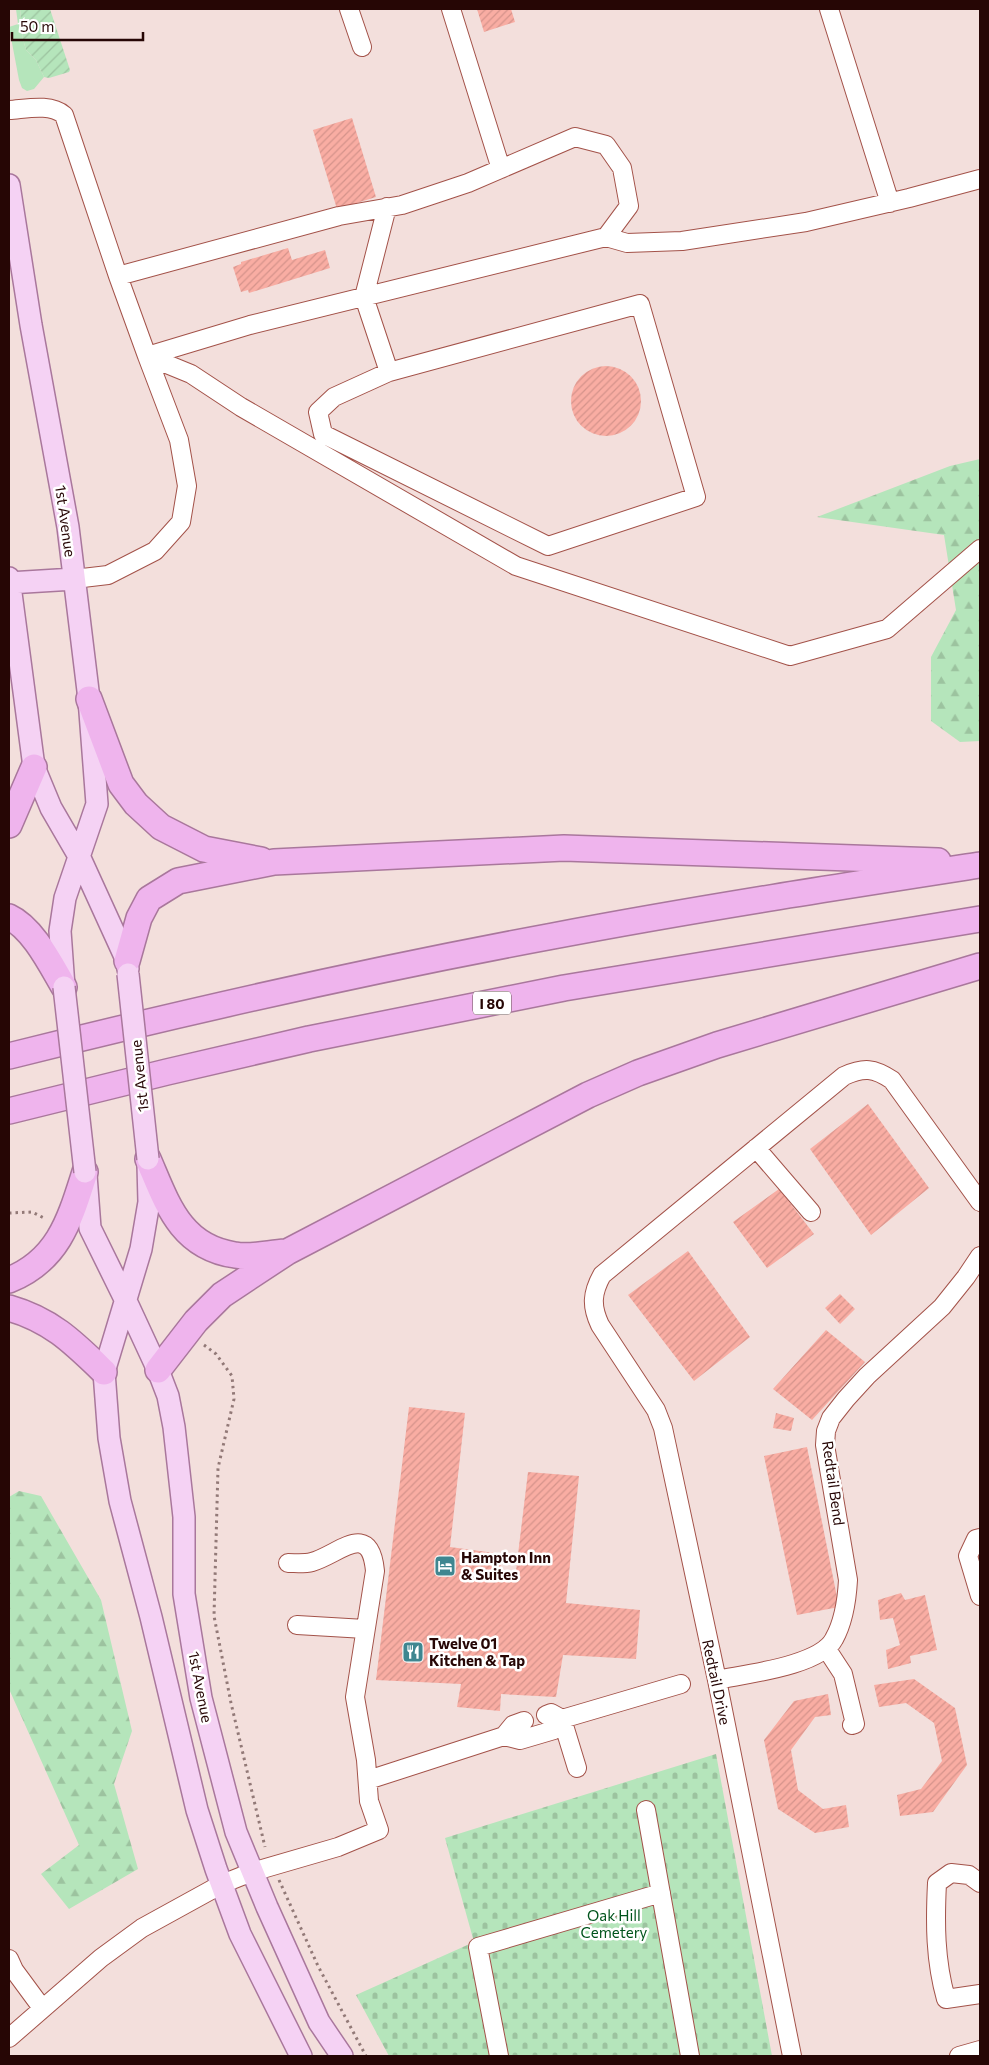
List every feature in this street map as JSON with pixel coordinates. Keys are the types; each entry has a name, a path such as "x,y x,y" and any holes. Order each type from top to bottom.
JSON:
{"highway":[{"path":"89,699 121,784 136,804 161,827 204,849 274,862"},
{"path":"9,825 34,766"},
{"path":"128,968 138,918 149,899 178,881 274,862 564,848 980,863"},
{"path":"9,1056 298,987 554,936 980,863"},
{"path":"9,917 16,920 40,948 64,987"},
{"name":"I 80","path":"9,1111 167,1072 309,1040 564,988 980,919"},
{"path":"158,1370 196,1321 222,1295 287,1252 588,1095 638,1073 783,1024 980,966"},
{"path":"148,1159 173,1215 192,1238 215,1250 236,1256 287,1252"},
{"path":"9,1280 42,1260 56,1244 70,1220 85,1172"},
{"path":"9,1308 27,1313 53,1326 104,1372"}],"main road":[{"name":"1st Avenue","path":"9,185 31,324 61,481 89,699 97,804 65,898 60,931 64,987 90,1228 126,1301 168,1396 174,1427 184,1518 184,1594 201,1698 236,1832 261,1870 320,2022 342,2056"},
{"name":"1st Avenue","path":"9,578 13,639 34,766 51,808 80,858 128,968 148,1159 150,1202 126,1301 104,1372 109,1438 120,1501 152,1617 198,1810 222,1884 240,1934 301,2056"},
{"path":"9,583 74,579"}],"street":[{"path":"349,9 362,47"},
{"path":"451,9 500,170"},
{"path":"829,9 890,203"},
{"path":"9,110 44,108 60,111 64,115 118,276 179,440 187,486 181,522 155,551 108,575 74,579"},
{"path":"118,276 339,216 402,205 468,183 575,137 606,145 622,168 629,206 606,237"},
{"path":"148,356 250,325 606,237 627,243 682,241 806,222 890,203 979,179"},
{"path":"387,208 364,297 389,372"},
{"path":"640,304 696,497 548,546 323,434 318,412 334,397 389,372 640,304"},
{"path":"148,356 191,374 242,407 516,566 790,656 886,629 980,549"},
{"path":"811,1212 756,1148 844,1076 856,1070 870,1070 881,1073 892,1080 980,1202"},
{"name":"Redtail Drive","path":"756,1148 602,1275 595,1287 592,1301 594,1314 600,1325 656,1410 663,1428 717,1680 792,2056"},
{"name":"Redtail Bend","path":"826,1648 834,1640 837,1632 847,1601 848,1580 825,1445 831,1418 867,1376 942,1307 980,1256"},
{"path":"980,1538 976,1539 968,1556 980,1596"},
{"path":"9,2038 101,1958 142,1928 222,1884 338,1847 379,1830 369,1802 368,1780 355,1697 375,1571 374,1558 369,1549 362,1544 353,1543 313,1562 288,1563"},
{"path":"297,1624 365,1629"},
{"path":"717,1680 790,1665 810,1658 826,1648 843,1674 855,1724 852,1725"},
{"path":"554,1717 681,1684"},
{"path":"368,1780 504,1736 520,1740 554,1730 554,1717"},
{"path":"554,1717 577,1768"},
{"path":"504,1736 513,1724 524,1721"},
{"path":"646,1810 690,2056"},
{"path":"980,1883 969,1875 951,1873 937,1884 934,1928 946,1999 980,1994"},
{"path":"498,2056 478,1947 661,1893"},
{"path":"9,1959 14,1970 42,2008"},
{"path":"959,2056 980,2050"}],"path":[{"path":"9,1213 32,1212 51,1221"},
{"path":"200,1343 216,1354 232,1376 234,1399 218,1468 214,1616 261,1870 279,1881 318,1966 366,2056"}],"green space":[{"path":"16,9 20,9 26,50 36,60 44,77 34,89 27,91 22,88 19,80 9,27 18,24"},
{"path":"20,9 50,9 70,70 69,72 49,78 44,77 36,60 26,50"},
{"path":"980,459 980,741 960,742 931,721 931,657 956,610 944,535 817,517 950,466"},
{"path":"19,1491 41,1496 101,1600 132,1731 114,1784 138,1869 69,1909 41,1874 79,1845 9,1689 9,1497"},
{"name":"Oak Hill Cemetery","path":"716,1754 772,2056 389,2056 356,1995 474,1942 445,1838"}],"building":[{"path":"477,9 511,9 515,22 484,32"},
{"path":"352,118 376,197 337,209 313,130"},
{"path":"288,248 292,260 325,250 330,268 249,293 248,290 241,292 233,267 241,264 241,262"},
{"path":"606,366 619,369 631,376 638,388 641,401 638,414 631,426 619,433 606,436 593,433 581,426 574,414 571,401 574,388 581,376 593,369"},
{"path":"868,1104 929,1188 871,1235 810,1149"},
{"path":"779,1189 814,1234 767,1268 733,1222"},
{"path":"688,1251 750,1337 694,1381 628,1295"},
{"path":"840,1294 855,1309 840,1324 825,1308"},
{"path":"826,1330 865,1362 812,1420 773,1389"},
{"path":"409,1407 465,1413 450,1547 502,1554 499,1578 515,1579 528,1472 579,1476 566,1603 640,1610 636,1659 563,1655 556,1697 501,1694 500,1711 457,1707 461,1684 376,1680"},
{"path":"776,1413 794,1418 791,1431 773,1428"},
{"path":"807,1447 839,1607 797,1615 764,1456"},
{"path":"901,1593 905,1600 925,1595 937,1650 910,1656 911,1663 888,1669 886,1650 900,1645 893,1618 880,1620 878,1600"},
{"path":"914,1679 955,1708 967,1765 933,1812 900,1816 897,1795 921,1789 942,1761 934,1723 906,1703 879,1707 874,1685"},
{"path":"828,1694 831,1715 815,1717 791,1750 798,1790 823,1809 846,1805 849,1827 815,1833 778,1809 764,1740 794,1701"}],"place":[{"name":"Hampton Inn & Suites","path":"445,1566"},
{"name":"Twelve 01 Kitchen & Tap","path":"413,1652"}]}
